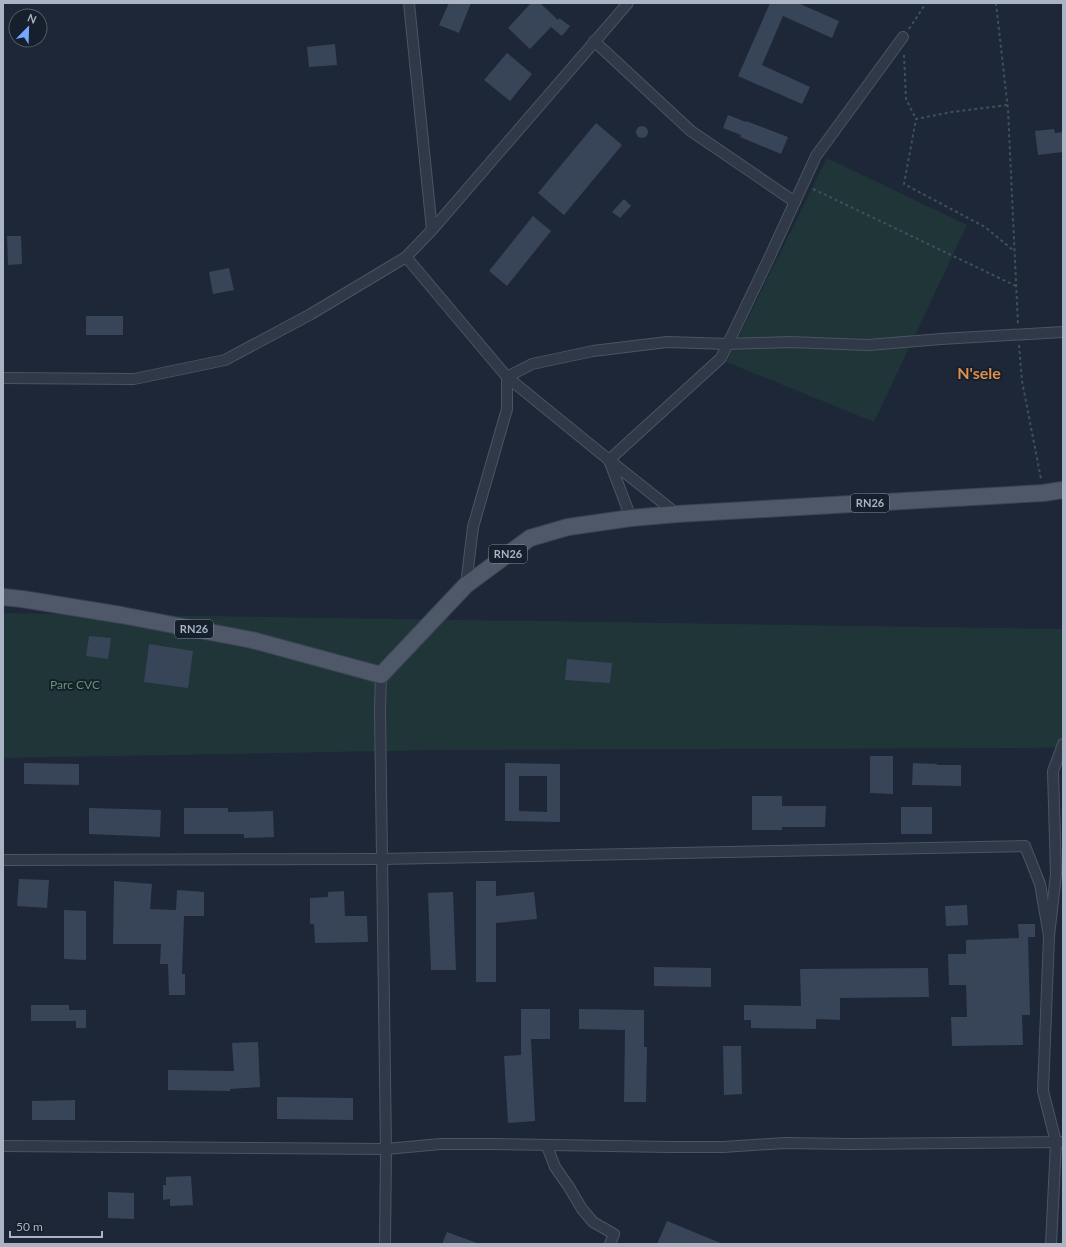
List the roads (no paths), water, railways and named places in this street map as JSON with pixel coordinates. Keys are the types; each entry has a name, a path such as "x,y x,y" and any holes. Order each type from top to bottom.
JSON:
{"main road":[{"name":"RN26","path":"3,598 22,599 121,615 252,640 381,675 466,585 530,538 568,527 631,518 677,514 1043,493 1063,490"}],"street":[{"path":"409,3 432,230"},
{"path":"3,378 134,379 225,360 312,314 406,257 432,230 628,3"},
{"path":"609,460 721,358 816,156 904,37"},
{"path":"594,41 691,131 795,202"},
{"path":"406,257 507,377 677,514"},
{"path":"507,377 532,364 593,351 667,342 728,344 790,342 868,345 1063,332"},
{"path":"466,585 473,527 507,410 507,377"},
{"path":"609,460 631,518"},
{"path":"381,675 381,859 386,1150 385,1244"},
{"path":"1051,1244 1059,1142 1043,1091 1049,936 1056,874 1053,771 1063,744"},
{"path":"3,860 381,859 1025,846 1040,884 1049,936"},
{"path":"3,1146 386,1150 441,1144 723,1147 785,1143 850,1144 1059,1142"},
{"path":"547,1146 555,1167 582,1209 593,1222 614,1234 610,1244"}],"district":[{"name":"N'sele","path":"979,373"}],"park label":[{"name":"Parc CVC","path":"75,685"}]}
